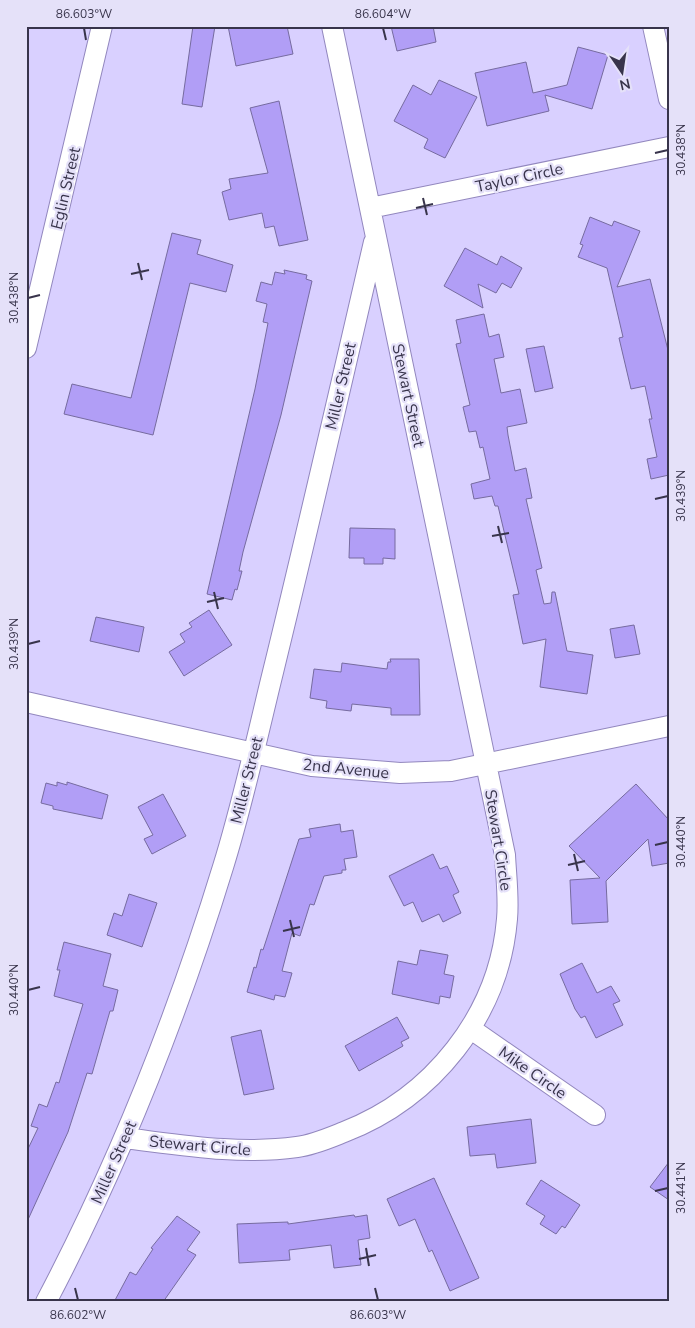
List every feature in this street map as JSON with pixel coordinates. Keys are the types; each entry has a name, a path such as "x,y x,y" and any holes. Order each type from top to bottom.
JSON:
{"street":[{"name":"Eglin Street","path":"26,348 102,26"},
{"name":"Stewart Street","path":"332,26 487,764"},
{"path":"653,26 669,99"},
{"name":"Taylor Circle","path":"370,208 669,147"},
{"name":"Miller Street","path":"46,1302 96,1202 149,1078 196,950 224,864 253,754 376,235"},
{"name":"2nd Avenue","path":"26,702 312,766 400,773 451,771 669,726"},
{"name":"Stewart Circle","path":"124,1138 225,1150 258,1151 299,1147 365,1124 404,1100 439,1069 471,1029 494,978 508,920 504,855 487,764"},
{"name":"Mike Circle","path":"471,1029 596,1115"}],"building":[{"path":"193,26 215,26 202,107 182,104"},
{"path":"228,26 287,26 293,54 236,66"},
{"path":"391,26 433,26 436,42 397,51"},
{"path":"578,47 608,55 592,109 545,95 549,111 487,126 475,73 526,62 533,93 567,85"},
{"path":"439,80 477,97 445,158 424,148 428,139 394,121 413,85 431,95"},
{"path":"279,101 308,240 279,246 274,226 265,228 262,213 229,220 222,192 231,189 229,179 268,173 250,108"},
{"path":"590,217 612,226 614,221 640,231 617,287 650,279 669,354 669,475 651,479 647,459 657,457 649,419 652,419 645,386 631,389 619,338 623,337 607,268 578,257 583,245 580,244"},
{"path":"172,233 201,240 197,254 233,265 226,292 190,283 153,435 64,414 72,384 131,398"},
{"path":"465,248 497,265 501,256 522,268 511,288 502,283 496,293 478,284 483,308 444,286"},
{"path":"284,270 307,275 306,279 312,281 281,415 243,552 239,571 242,571 232,600 207,594 255,389 268,323 263,322 267,304 256,301 261,282 272,285 275,272 285,274"},
{"path":"484,314 489,337 499,334 504,357 494,359 501,393 520,389 527,423 507,427 515,471 526,468 532,498 526,499 542,568 536,570 544,604 551,603 552,592 555,592 567,651 593,655 587,694 540,687 546,639 523,644 513,595 519,594 498,506 495,506 492,496 474,499 471,484 490,479 483,447 480,448 476,431 469,432 463,407 470,405 456,344 461,343 456,320"},
{"path":"544,346 553,388 535,392 526,349"},
{"path":"350,528 395,529 395,559 383,558 383,564 364,564 364,558 349,558"},
{"path":"209,610 232,645 184,676 169,652 185,642 180,634 192,627 189,623"},
{"path":"96,617 144,627 139,652 90,641"},
{"path":"634,625 640,654 615,658 610,629"},
{"path":"390,659 419,659 420,715 391,715 391,708 352,704 351,711 326,708 327,701 310,698 314,669 341,672 342,663 387,669 388,662 391,662"},
{"path":"57,782 67,785 67,782 108,795 102,819 53,809 53,806 41,803 46,783 57,786"},
{"path":"636,784 669,820 669,863 652,866 648,839 606,881 608,922 572,924 570,880 600,878 569,846"},
{"path":"163,794 186,836 152,854 144,839 153,835 138,807"},
{"path":"340,824 341,832 353,830 357,857 344,859 346,870 342,870 342,873 324,876 314,905 310,904 300,936 292,933 282,971 292,973 285,997 275,995 274,1000 247,992 254,967 256,968 261,949 263,950 299,839 311,837 309,829"},
{"path":"433,854 440,869 447,866 459,892 453,895 461,913 443,922 439,914 422,922 413,902 404,906 389,876"},
{"path":"129,894 157,903 142,947 107,935 114,913 122,916"},
{"path":"64,942 111,954 103,986 118,990 92,1074 87,1073 68,1132 26,1224 26,1153 38,1128 31,1126 39,1104 47,1107 56,1082 59,1083 83,1004 54,996 60,970 57,970"},
{"path":"420,950 448,955 444,974 454,976 450,998 440,996 439,1004 392,994 398,961 417,965"},
{"path":"582,963 597,993 611,986 620,1001 613,1004 623,1025 596,1038 585,1016 581,1018 575,1009 560,974"},
{"path":"397,1017 409,1038 401,1042 403,1046 359,1071 345,1046"},
{"path":"261,1030 274,1089 244,1095 231,1037"},
{"path":"531,1119 536,1163 497,1168 495,1154 470,1156 467,1127"},
{"path":"669,1162 669,1200 650,1187"},
{"path":"434,1178 479,1278 450,1291 432,1250 429,1252 415,1219 399,1226 387,1199"},
{"path":"541,1180 580,1205 565,1228 562,1226 556,1234 540,1224 545,1216 526,1204"},
{"path":"354,1215 355,1217 367,1215 370,1238 358,1240 361,1265 334,1268 331,1245 289,1250 290,1260 239,1263 237,1224 288,1222 288,1224"},
{"path":"177,1216 200,1232 187,1250 196,1255 163,1302 114,1302 130,1272 136,1275 153,1249 151,1248"}]}
